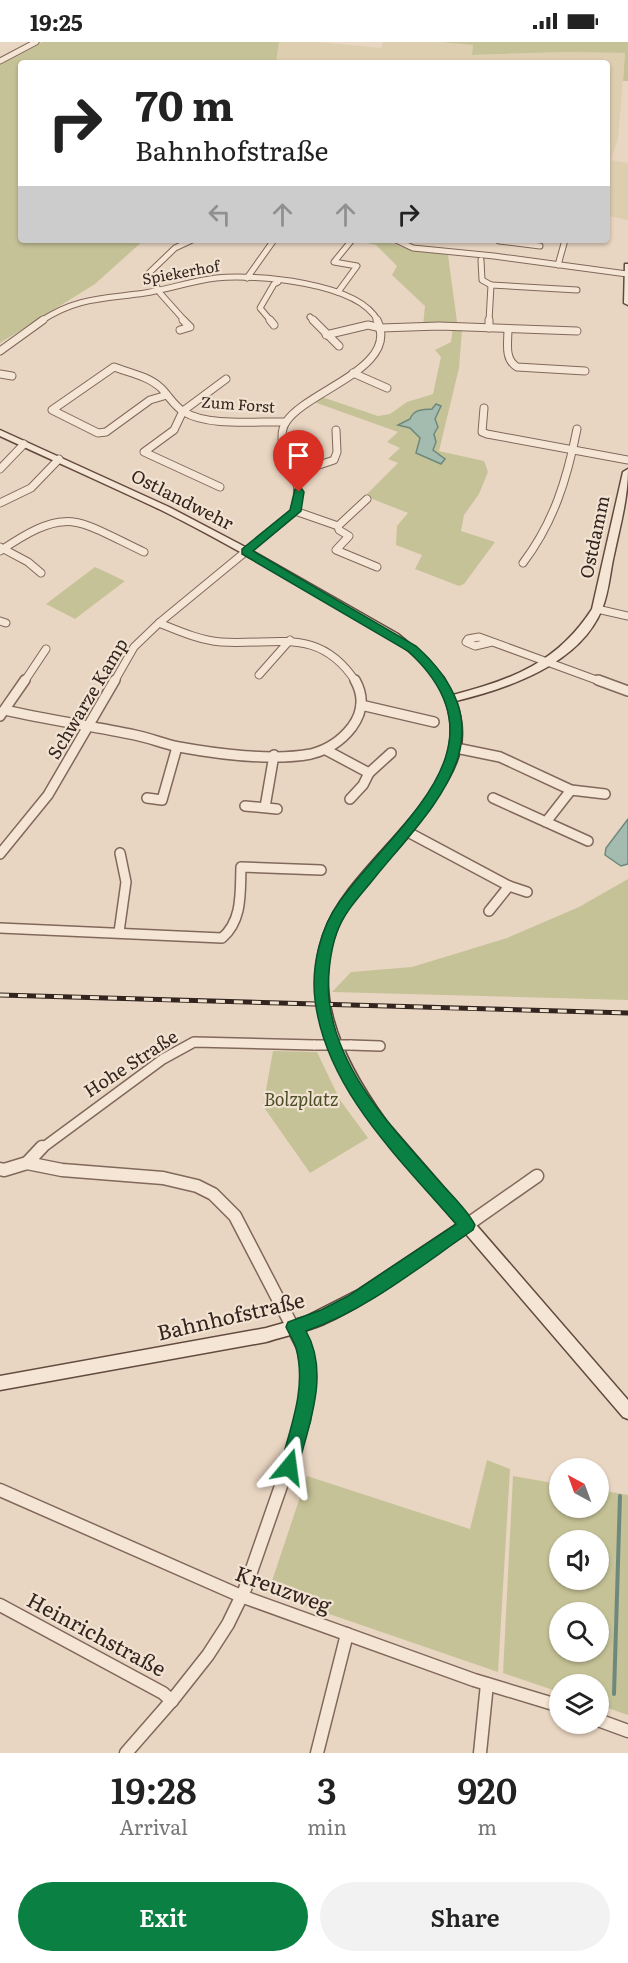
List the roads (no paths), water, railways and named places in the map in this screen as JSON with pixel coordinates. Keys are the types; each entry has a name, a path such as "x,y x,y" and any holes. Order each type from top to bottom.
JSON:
{"street":[{"path":"0,61 36,42"},
{"path":"180,330 190,327 158,290 149,273 175,248 186,243"},
{"path":"247,278 272,243"},
{"path":"338,292 357,266 334,261 349,243"},
{"path":"402,243 413,248 558,265 627,270 628,303"},
{"path":"439,243 441,251"},
{"path":"494,256 498,243"},
{"path":"515,243 540,246"},
{"path":"558,265 564,243"},
{"path":"481,260 482,280 491,285 578,288 578,301"},
{"name":"Spiekerhof","path":"0,351 68,306 92,299 158,290 210,279 247,278 338,292 356,300 370,310 377,317 381,328"},
{"path":"274,325 260,308 274,284 278,282"},
{"path":"489,328 491,285"},
{"path":"310,317 339,346"},
{"path":"326,335 368,325 381,328 489,328 577,332"},
{"path":"246,551 296,511 299,492 283,437 286,422 296,410 353,373 375,354 380,342 381,328"},
{"path":"508,329 508,358 510,363 517,367 585,371"},
{"name":"Zum Forst","path":"166,395 150,400 106,432 98,432 52,410 114,367 144,378 160,388 183,411 207,418 286,422"},
{"path":"353,373 387,388"},
{"path":"0,374 12,376"},
{"path":"220,487 144,452 176,430 183,422 183,411 226,379"},
{"path":"484,408 483,432 487,434 628,460"},
{"path":"523,563 552,522 567,480 577,429"},
{"path":"291,468 332,461 336,455 336,430"},
{"name":"Ostlandwehr","path":"0,434 166,509 246,551 412,648 431,665 450,699"},
{"path":"0,469 24,444"},
{"path":"0,503 31,488 59,459"},
{"name":"Ostdamm","path":"450,699 517,680 551,662 589,625 597,609 628,472"},
{"path":"338,526 367,499"},
{"path":"296,511 338,526 339,530 349,536 336,550 377,567"},
{"path":"41,573 1,549 39,525 61,519 86,523 144,552"},
{"name":"Schwarze Kamp","path":"0,854 30,820 48,795 134,647 159,623 246,551"},
{"path":"597,609 628,616"},
{"path":"46,649 2,713 137,736 177,747 273,755 309,754 326,750 347,733 358,717 362,696 359,687 342,666 319,648 290,640 220,642 204,639 159,623"},
{"path":"259,675 290,640"},
{"path":"492,642 628,691"},
{"path":"450,699 457,735 456,748 448,773 406,831 354,891 330,932 323,964 322,999 330,1038 337,1056 361,1098 382,1126 628,1412"},
{"path":"361,705 434,722"},
{"path":"147,798 162,800 177,747"},
{"path":"456,748 500,757 571,790 605,794"},
{"path":"326,750 369,772"},
{"path":"350,799 363,785 369,772 391,753"},
{"path":"265,807 273,755"},
{"path":"546,822 571,790"},
{"path":"492,798 588,841"},
{"path":"245,806 277,809"},
{"path":"406,831 509,886 527,892"},
{"path":"119,932 126,890 125,866 120,853"},
{"path":"0,928 222,938 229,934 235,925 241,867 321,870"},
{"path":"489,911 509,886"},
{"name":"Hohe Straße","path":"27,1163 46,1143 103,1101 175,1052 194,1042 380,1046"},
{"path":"1,1171 27,1163 62,1170 163,1178 198,1186 213,1194 234,1216 303,1343 307,1362 308,1392 289,1467 241,1596 219,1639 172,1701 126,1753"},
{"name":"Bahnhofstraße","path":"0,1383 266,1335 325,1317 354,1302 537,1176"},
{"name":"Kreuzweg","path":"0,1490 241,1596 487,1684 549,1702"},
{"name":"Heinrichstraße","path":"0,1605 163,1693 172,1701"},
{"path":"317,1753 347,1634"},
{"path":"480,1753 487,1684"},
{"path":"609,1724 628,1731"}],"waterway":[{"path":"614,1694 620,1496"}],"railway":[{"path":"0,995 628,1013"}],"park label":[{"name":"Bolzplatz","path":"301,1100"}]}
